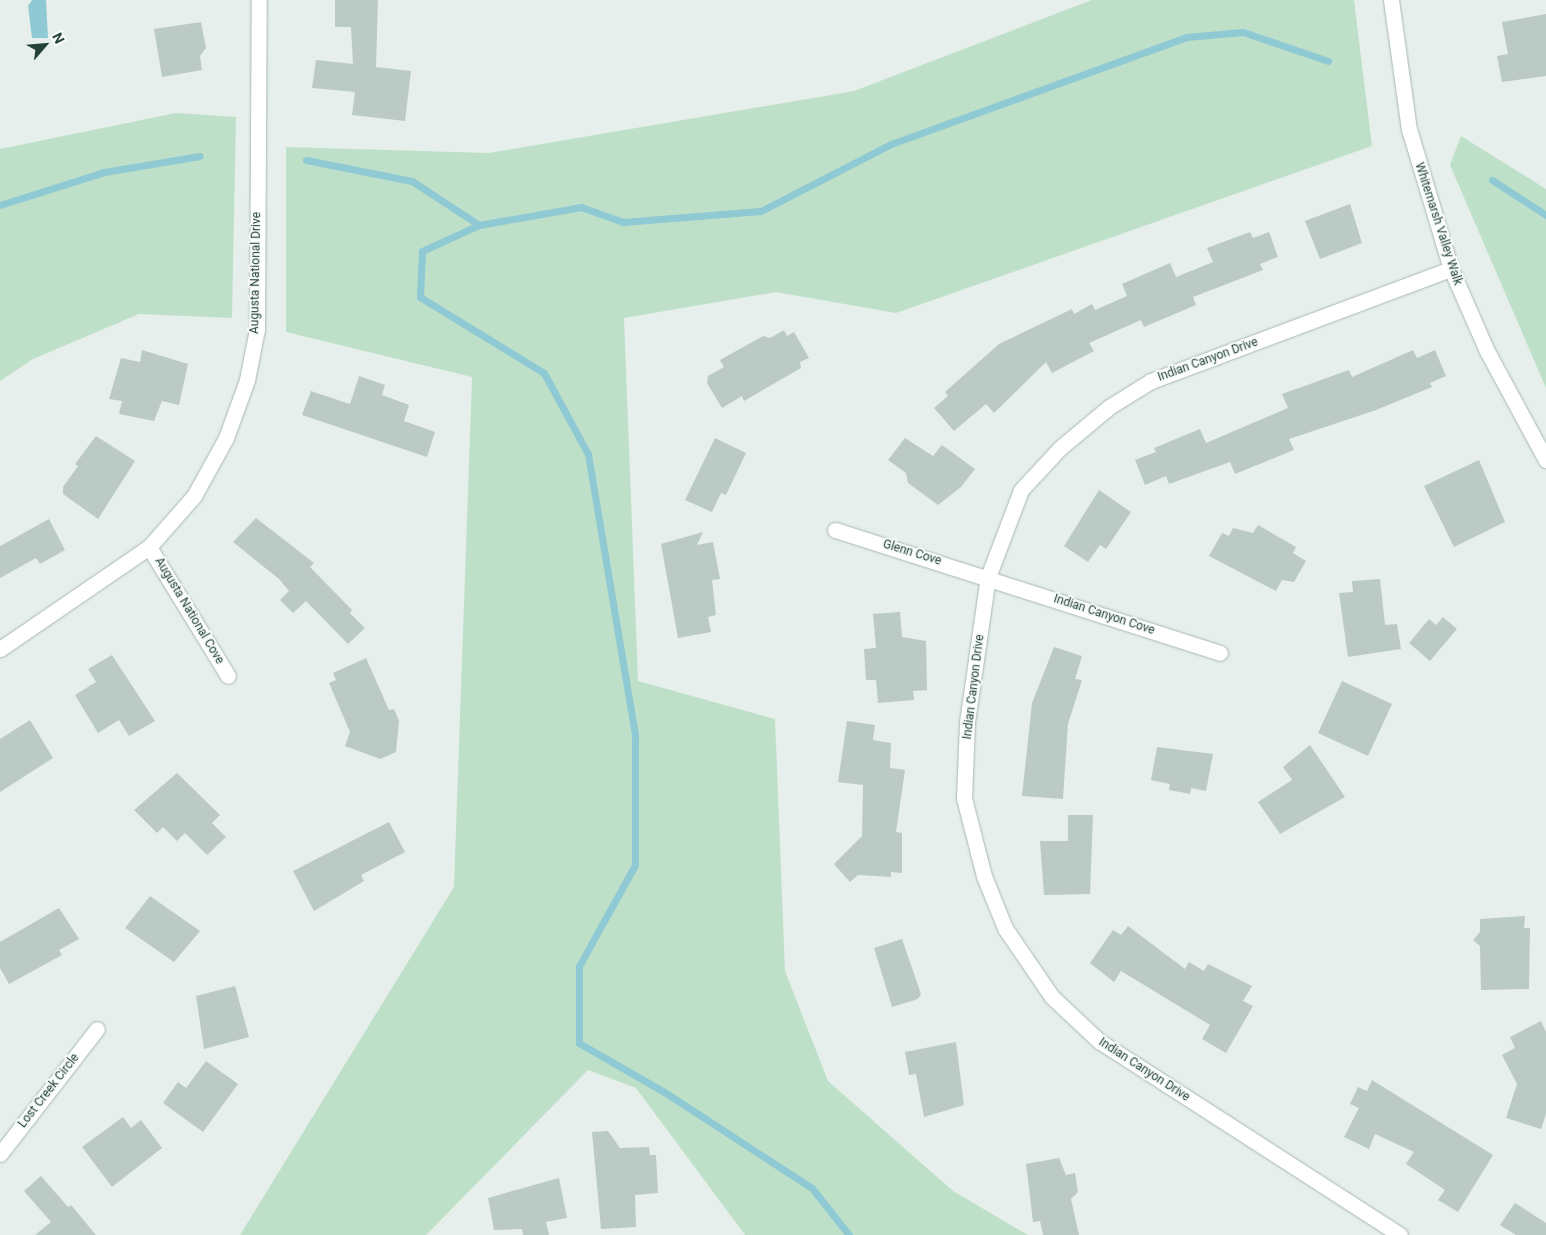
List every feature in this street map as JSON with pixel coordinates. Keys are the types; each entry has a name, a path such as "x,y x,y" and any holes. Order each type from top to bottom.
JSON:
{"street":[{"name":"Augusta National Drive","path":"0,649 149,547 194,496 226,438 247,380 256,329 259,0"},
{"name":"Whitemarsh Valley Walk","path":"1391,0 1409,129 1451,269 1487,351 1546,460"},
{"name":"Indian Canyon Drive","path":"1400,1235 1100,1042 1052,997 1005,928 984,876 964,798 967,722 988,577 1022,490 1060,448 1108,407 1151,381 1451,269"},
{"name":"Glenn Cove","path":"835,530 988,577"},
{"name":"Augusta National Cove","path":"149,547 228,676"},
{"name":"Indian Canyon Cove","path":"988,577 1220,653"},
{"name":"Lost Creek Circle","path":"0,1154 97,1029"}],"green space":[{"path":"1092,0 1354,0 1372,146 896,313 776,292 624,318 638,681 775,719 785,971 828,1081 953,1191 1028,1235 745,1235 636,1088 588,1070 426,1235 240,1235 454,887 472,377 286,332 286,147 489,153 854,91"},
{"path":"176,113 236,117 232,318 139,314 33,359 0,381 0,149"},
{"path":"1461,136 1546,189 1546,388 1450,165"}],"water":[{"path":"32,0 46,0 48,38 32,38 28,6"}],"building":[{"path":"335,0 378,0 376,67 411,71 405,121 352,115 355,92 312,88 316,60 353,64 351,27 335,27"},
{"path":"1546,14 1546,76 1502,82 1497,56 1508,54 1502,22"},
{"path":"201,22 206,48 200,56 202,70 162,77 154,29"},
{"path":"1350,204 1362,243 1320,259 1305,221"},
{"path":"1250,232 1253,238 1269,232 1278,257 1260,264 1263,270 1193,297 1196,305 1144,327 1141,320 1089,343 1094,351 1052,373 1046,362 994,413 986,404 954,431 934,408 948,396 945,392 999,344 1072,309 1074,314 1092,304 1095,310 1127,296 1122,284 1170,263 1176,277 1213,262 1207,248"},
{"path":"784,330 787,336 794,332 809,358 800,362 801,368 744,401 742,396 722,408 707,383 708,376 724,367 720,360 763,336 770,338"},
{"path":"142,350 188,364 179,405 162,401 154,421 119,414 122,401 109,399 121,358 140,362"},
{"path":"1413,350 1417,358 1435,350 1446,376 1430,383 1432,387 1376,410 1289,439 1294,450 1235,474 1230,462 1169,484 1166,476 1145,485 1135,460 1156,452 1154,448 1200,429 1206,443 1288,408 1282,394 1349,370 1352,377"},
{"path":"359,376 385,385 382,395 409,405 404,421 435,432 427,457 302,415 311,391 350,404"},
{"path":"96,436 135,461 98,519 63,494 63,487 78,466 75,464"},
{"path":"715,438 746,453 726,495 721,493 712,512 685,500"},
{"path":"905,438 933,456 942,445 975,469 961,487 938,505 908,483 906,473 888,460"},
{"path":"1479,460 1505,522 1454,547 1424,486"},
{"path":"1099,490 1131,512 1106,549 1100,545 1088,562 1064,546"},
{"path":"256,518 314,563 310,567 352,610 350,613 365,628 348,644 306,601 293,613 280,600 289,591 279,579 233,542"},
{"path":"49,519 65,550 40,564 36,558 0,578 0,546"},
{"path":"1258,525 1296,547 1293,553 1306,561 1294,582 1282,580 1276,591 1209,556 1222,533 1229,536 1233,528 1253,533"},
{"path":"703,532 697,545 713,542 720,579 712,580 716,615 708,617 711,632 678,638 661,544"},
{"path":"1380,579 1385,625 1397,624 1401,649 1348,657 1339,593 1353,592 1352,581"},
{"path":"900,612 902,637 926,641 927,690 913,691 914,700 878,703 876,680 866,680 864,649 876,648 873,614"},
{"path":"1443,617 1457,629 1430,661 1409,643 1429,619 1436,625"},
{"path":"1054,647 1082,656 1075,679 1082,680 1068,724 1063,799 1022,796 1032,703"},
{"path":"112,655 155,721 129,736 119,720 98,733 75,695 96,682 88,669"},
{"path":"366,658 389,710 394,709 399,721 396,752 380,759 345,746 350,732 329,683 336,680 333,673"},
{"path":"1342,681 1392,704 1368,756 1318,733"},
{"path":"30,720 53,758 0,792 0,739"},
{"path":"847,721 875,725 873,740 891,743 890,768 905,770 896,832 902,833 902,873 891,872 891,877 858,875 850,882 834,864 862,836 863,785 838,782"},
{"path":"1310,745 1345,797 1280,834 1258,802 1292,780 1283,767"},
{"path":"1157,747 1213,754 1206,791 1191,788 1190,794 1169,790 1170,784 1151,780"},
{"path":"177,773 220,815 212,823 226,837 207,855 185,833 177,841 163,827 157,833 134,810"},
{"path":"1068,815 1093,815 1090,894 1044,895 1040,841 1068,841"},
{"path":"389,822 405,852 361,875 364,881 314,911 293,871"},
{"path":"150,896 200,931 174,962 125,928"},
{"path":"59,908 79,939 59,950 62,955 9,984 0,968 0,942"},
{"path":"1525,916 1524,928 1530,928 1529,989 1481,990 1480,946 1473,940 1480,932 1480,919"},
{"path":"1128,926 1185,969 1189,962 1204,971 1208,964 1252,986 1243,1001 1253,1006 1226,1053 1202,1039 1210,1025 1121,971 1114,982 1090,963 1113,930 1121,935"},
{"path":"902,939 921,994 918,999 892,1007 874,948"},
{"path":"235,986 249,1037 204,1049 196,996"},
{"path":"1541,1021 1546,1032 1546,1114 1541,1129 1506,1118 1517,1084 1502,1055 1515,1048 1510,1037"},
{"path":"956,1042 964,1105 924,1117 916,1074 909,1075 905,1052"},
{"path":"206,1061 238,1084 203,1132 163,1103 178,1082 186,1088"},
{"path":"1372,1080 1493,1155 1458,1212 1438,1200 1445,1190 1406,1164 1414,1152 1375,1134 1369,1149 1344,1137 1359,1108 1350,1104 1358,1087 1367,1091"},
{"path":"123,1117 131,1128 141,1120 162,1148 112,1187 82,1147"},
{"path":"608,1131 620,1148 649,1147 650,1155 656,1155 658,1193 635,1195 636,1227 601,1229 592,1132"},
{"path":"1059,1158 1066,1175 1075,1173 1078,1192 1071,1199 1079,1235 1043,1235 1040,1221 1033,1222 1026,1164"},
{"path":"41,1176 68,1207 71,1205 96,1235 35,1235 51,1222 24,1191"},
{"path":"559,1178 567,1218 546,1222 549,1235 523,1235 522,1229 494,1230 488,1198"},
{"path":"1515,1203 1546,1223 1546,1235 1516,1235 1500,1225"}],"waterway":[{"path":"306,160 412,181 479,225 581,207 623,222 761,211 891,144 1186,37 1243,32 1328,61"},
{"path":"0,205 104,172 200,156"},
{"path":"1492,180 1546,215"},
{"path":"479,225 422,251 420,297 544,373 588,454 635,736 635,865 579,966 579,1043 666,1093 812,1188 849,1235"}]}
